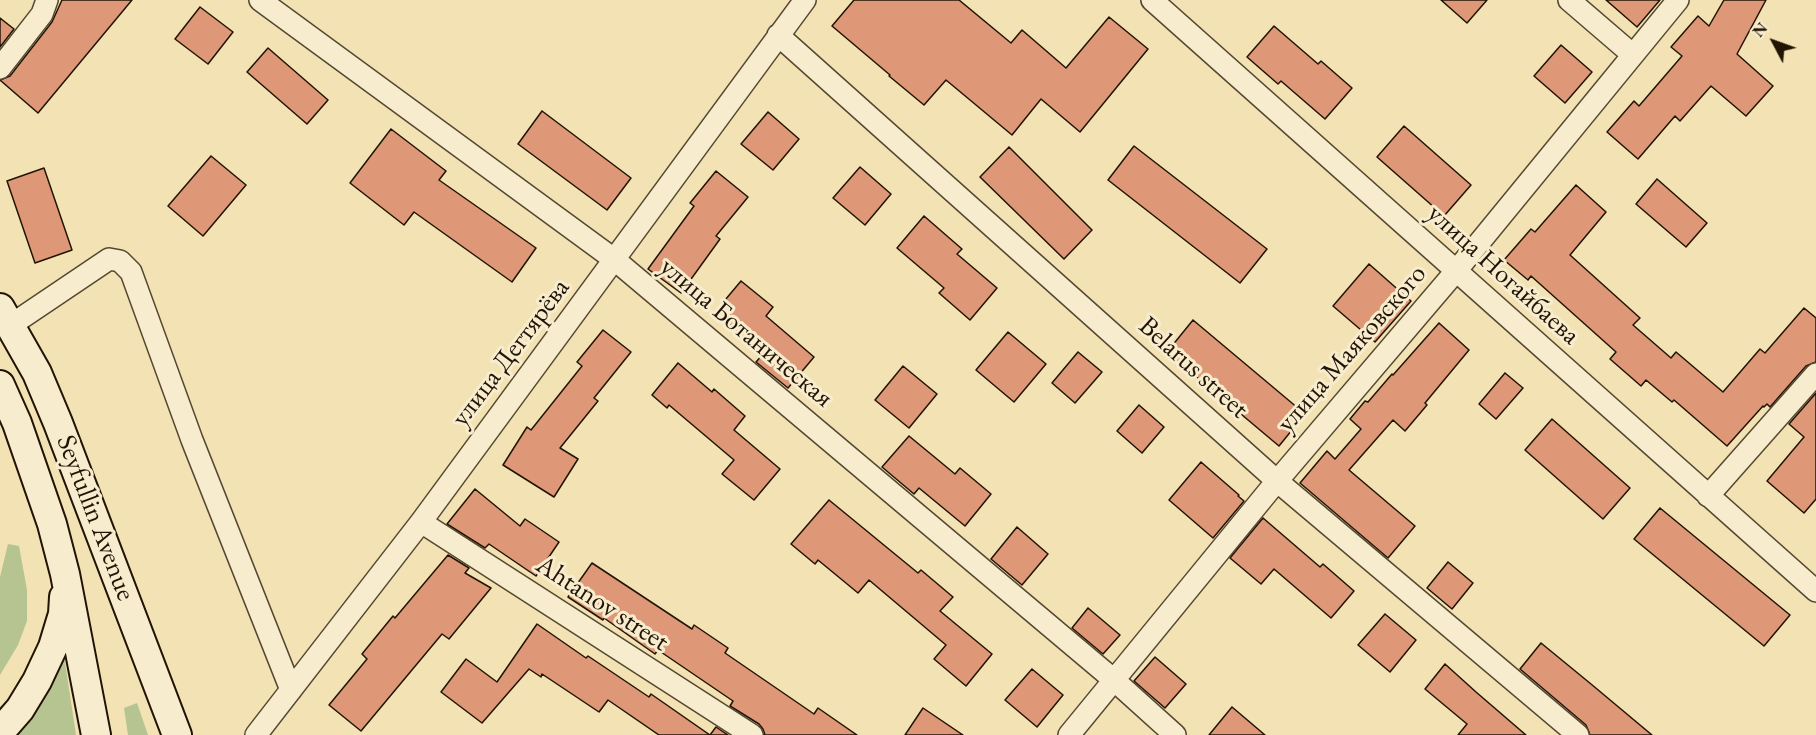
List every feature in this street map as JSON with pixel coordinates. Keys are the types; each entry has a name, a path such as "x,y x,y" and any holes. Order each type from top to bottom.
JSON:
{"main road":[{"name":"Seyfullin Avenue","path":"5,316 37,373 58,423 177,735"},
{"name":"Seyfullin Avenue","path":"0,385 38,477 66,574 96,735"},
{"path":"0,732 20,710 53,647 63,614 66,574"}],"street":[{"path":"0,68 42,14 47,0"},
{"name":"улица Ботаническая","path":"260,0 615,260 1114,680 1175,735"},
{"name":"улица Дегтярёва","path":"256,735 421,522 805,0"},
{"name":"улица Ногайбаева","path":"1152,0 1816,591"},
{"path":"1569,0 1633,55"},
{"name":"улица Маяковского","path":"1069,735 1277,481 1456,271 1678,0"},
{"name":"Belarus street","path":"778,35 1277,481 1578,735"},
{"path":"5,316 109,259 120,261 131,272 192,440 291,690"},
{"path":"1708,496 1816,374"},
{"name":"Ahtanov street","path":"421,522 752,735"}],"green space":[{"path":"8,544 19,546 27,590 27,621 18,645 0,675 0,577"},
{"path":"63,649 76,735 11,735"},
{"path":"137,703 148,735 128,735 124,708"}],"building":[{"path":"62,0 132,0 38,113 0,80 10,76 52,22"},
{"path":"854,0 959,0 1011,43 1022,30 1066,68 1109,17 1148,49 1080,132 1041,99 1012,135 946,80 924,105 889,76 832,26"},
{"path":"1441,0 1487,0 1467,23"},
{"path":"1606,0 1660,0 1637,27"},
{"path":"1724,0 1766,0 1737,54 1773,86 1746,116 1711,86 1680,121 1675,116 1638,159 1607,132 1634,101 1639,106 1682,56 1671,47 1698,16 1709,26"},
{"path":"200,7 233,32 208,64 175,39"},
{"path":"0,18 14,29 0,47"},
{"path":"1274,26 1318,64 1321,61 1352,88 1325,119 1281,81 1278,84 1247,57"},
{"path":"1561,45 1592,72 1565,103 1534,76"},
{"path":"268,48 328,100 307,124 247,72"},
{"path":"542,111 631,178 607,210 518,144"},
{"path":"768,112 799,139 773,170 741,144"},
{"path":"1404,126 1471,185 1444,216 1377,157"},
{"path":"391,129 446,171 439,180 536,248 512,282 414,212 404,225 350,183"},
{"path":"1134,146 1267,249 1240,283 1108,180"},
{"path":"1009,147 1092,230 1064,259 980,177"},
{"path":"211,156 246,185 203,236 168,206"},
{"path":"860,167 891,194 865,225 833,198"},
{"path":"44,168 72,250 35,263 7,181"},
{"path":"716,171 748,197 716,236 720,239 681,293 648,269 694,206 690,203"},
{"path":"1657,179 1707,223 1686,247 1636,204"},
{"path":"1576,185 1606,212 1570,255 1640,318 1633,325 1671,358 1676,352 1723,392 1760,349 1765,353 1804,308 1816,318 1816,362 1806,366 1770,407 1767,404 1763,406 1727,446 1674,400 1672,402 1646,380 1641,386 1610,359 1616,352 1531,276 1528,280 1504,260 1531,229 1535,232"},
{"path":"924,216 962,249 957,254 997,288 970,320 939,293 944,288 897,248"},
{"path":"1369,264 1411,301 1375,342 1333,306"},
{"path":"741,281 773,307 766,316 814,357 788,388 756,362 764,353 715,312"},
{"path":"1193,320 1305,414 1279,446 1167,352"},
{"path":"1439,323 1469,350 1405,431 1393,420 1349,470 1415,526 1388,558 1300,483 1327,451 1335,459 1361,429 1350,419"},
{"path":"603,330 631,352 594,398 598,401 560,448 578,459 554,497 503,465 527,427 531,430 582,366 577,362"},
{"path":"1008,332 1046,364 1014,402 976,370"},
{"path":"1078,352 1102,372 1075,403 1052,383"},
{"path":"678,363 712,392 714,389 745,416 734,430 780,469 754,500 722,474 734,460 669,405 667,408 652,395"},
{"path":"903,366 937,394 909,428 875,400"},
{"path":"1505,373 1523,388 1496,419 1479,404"},
{"path":"1816,393 1816,499 1804,513 1767,481 1804,437 1789,424"},
{"path":"1139,405 1164,427 1142,453 1117,431"},
{"path":"1552,419 1630,488 1603,519 1525,450"},
{"path":"909,436 955,474 960,468 991,494 965,526 919,488 914,494 882,467"},
{"path":"1201,462 1244,501 1213,538 1169,500"},
{"path":"475,489 520,526 525,519 559,542 536,576 489,544 485,548 447,524"},
{"path":"829,500 918,573 921,570 953,597 940,611 992,654 966,686 934,659 946,645 869,580 858,593 818,560 815,564 791,544"},
{"path":"1660,508 1790,615 1764,646 1634,539"},
{"path":"1263,518 1320,567 1323,564 1354,591 1331,618 1274,569 1261,584 1230,558"},
{"path":"1017,527 1048,554 1022,585 991,559"},
{"path":"448,555 469,568 465,573 491,588 449,639 442,634 361,731 329,705 367,659 362,654"},
{"path":"1448,562 1473,583 1452,609 1427,588"},
{"path":"592,563 692,629 694,625 728,648 725,653 814,714 818,708 857,735 765,735 759,724 730,706 733,701 658,650 655,654 604,618 603,620 568,597"},
{"path":"1088,608 1120,635 1103,654 1072,628"},
{"path":"1385,614 1416,640 1390,672 1358,645"},
{"path":"537,624 649,697 651,694 710,735 659,735 608,700 599,712 542,674 541,677 529,669 482,723 441,692 466,659 497,682"},
{"path":"1541,643 1652,735 1590,735 1586,725 1520,669"},
{"path":"1155,657 1186,684 1165,708 1134,681"},
{"path":"1445,664 1526,735 1458,735 1467,724 1425,689"},
{"path":"1032,669 1063,695 1037,727 1005,700"},
{"path":"1232,707 1265,735 1209,735"},
{"path":"923,708 963,735 905,735"},
{"path":"716,727 728,735 710,735"}]}
